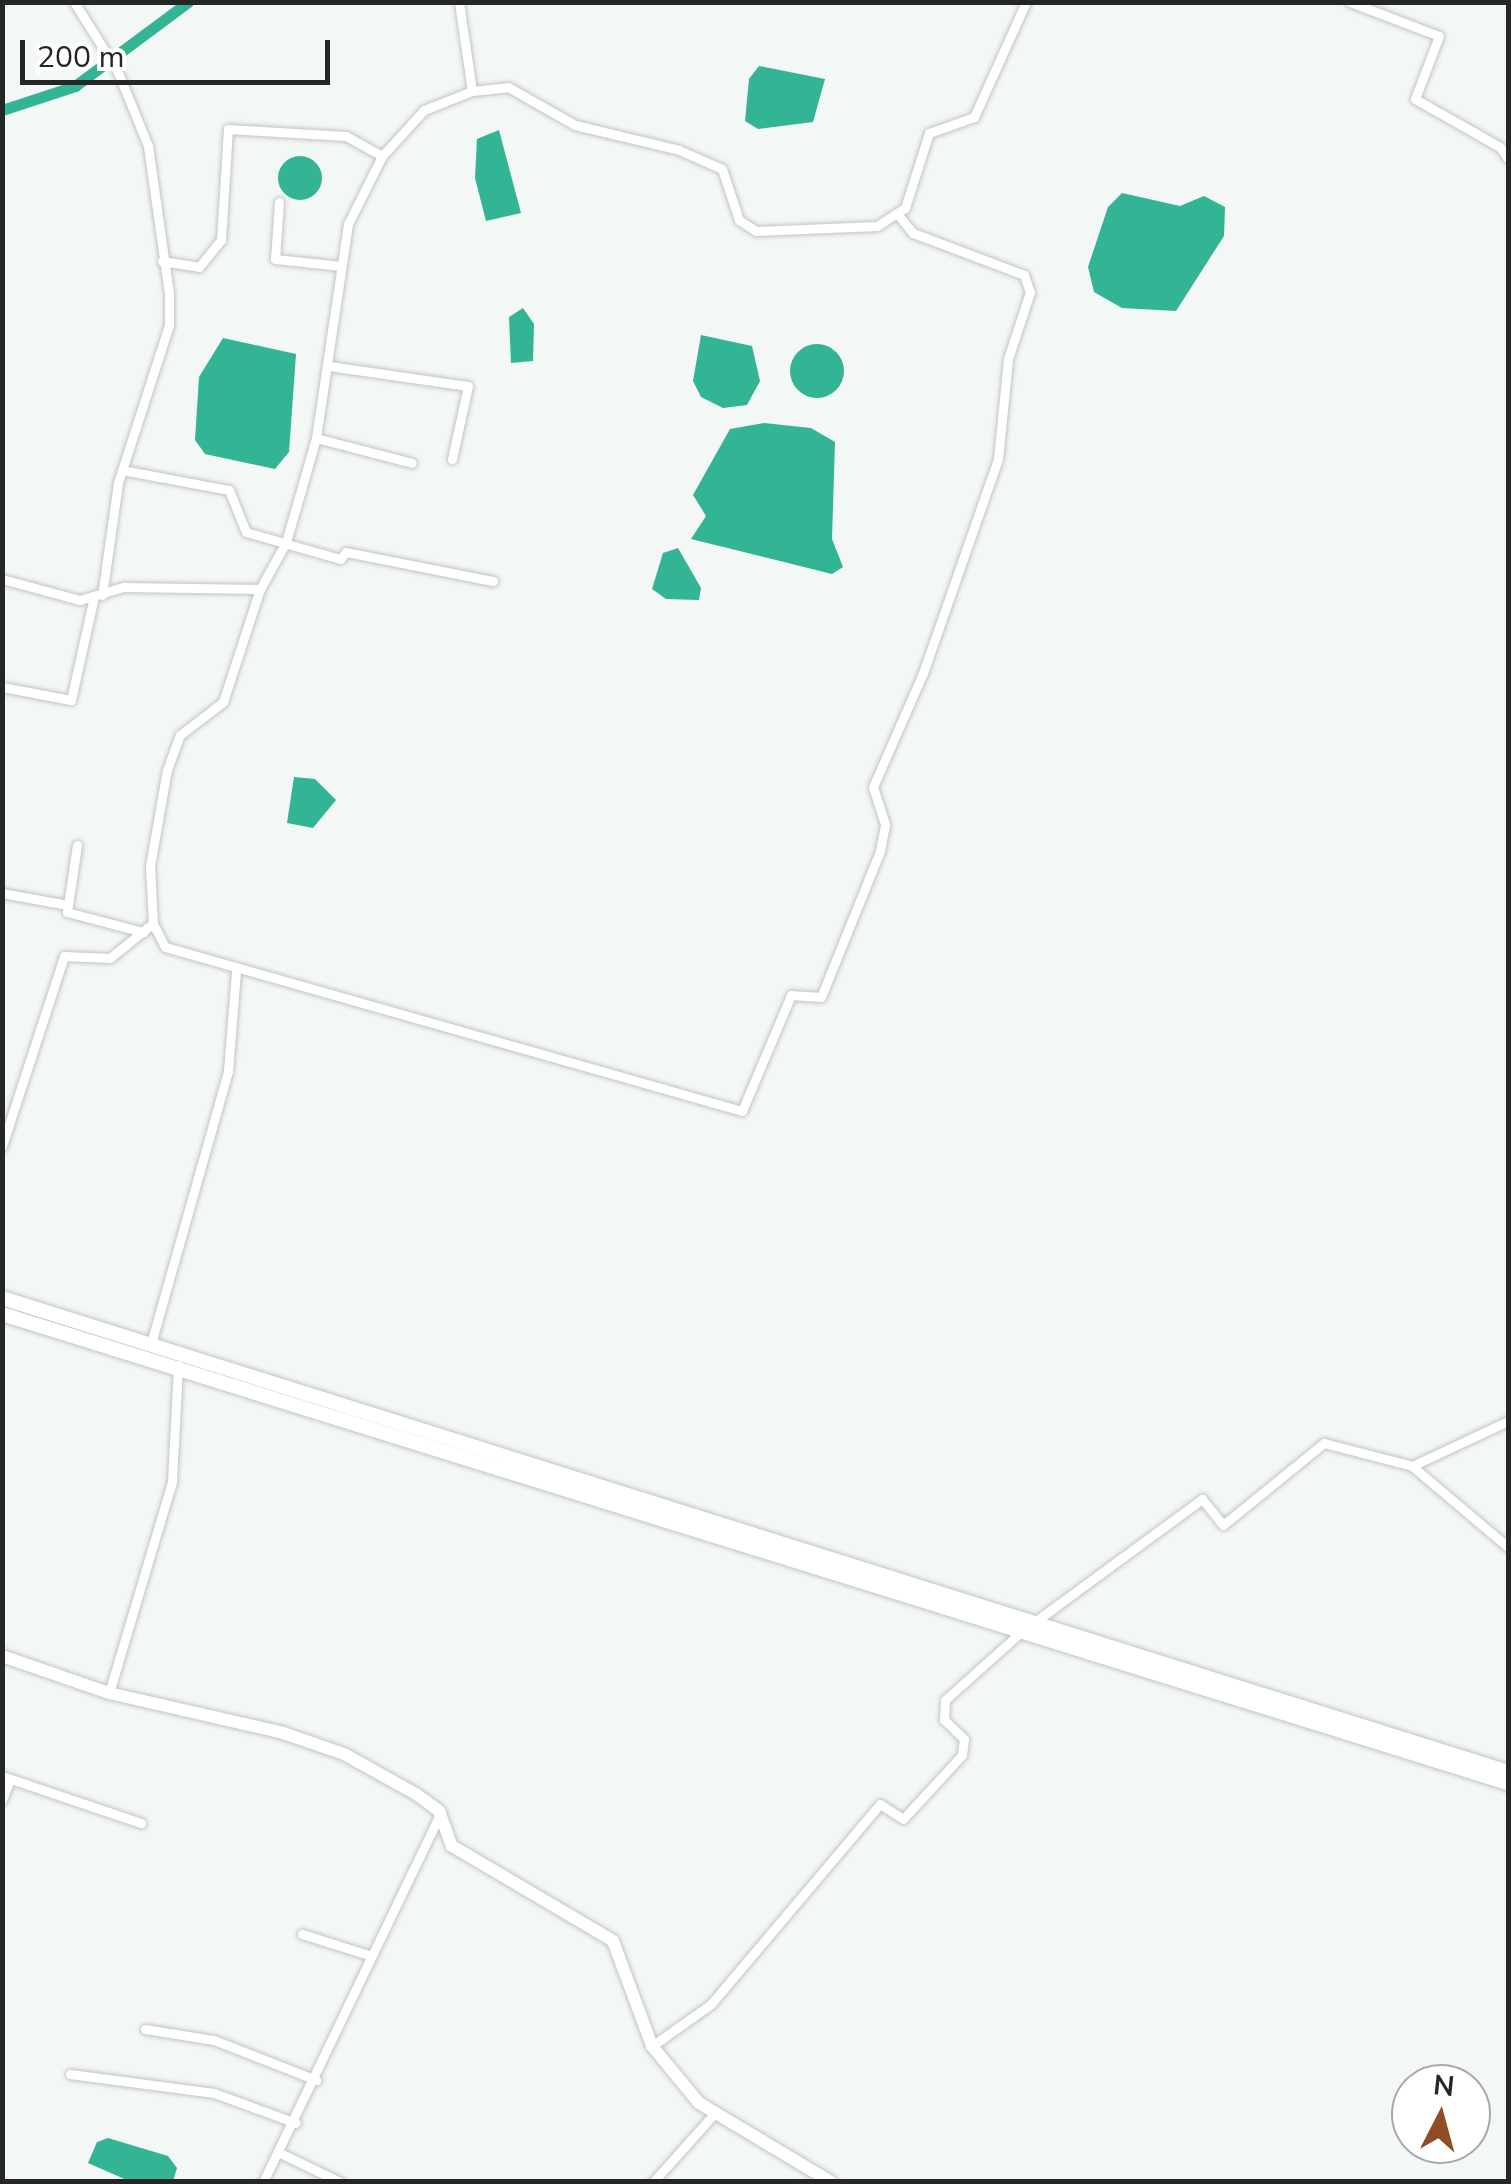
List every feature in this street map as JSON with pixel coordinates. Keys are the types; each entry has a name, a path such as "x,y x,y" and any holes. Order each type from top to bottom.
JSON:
{"main road":[{"path":"2,1298 152,1340 1508,1784"},
{"path":"2,1314 1508,1772"}],"street":[{"path":"2,687 71,700 98,596 122,470 169,325 158,181 116,70 74,2"},
{"path":"459,2 472,91"},
{"path":"899,216 912,233 1024,275 1030,292 1008,360 998,458 923,672 872,786 884,824 880,851 821,996 791,996 742,1111 236,972 165,946 154,923 150,866 167,770 180,735 223,702 260,589 286,542 316,438 348,224 382,156 424,110 472,91 508,88 575,125 699,156 728,176 740,220 756,231 877,226 899,216 929,132 974,117 1026,2"},
{"path":"1350,2 1439,36 1415,98 1508,160"},
{"path":"162,261 200,267 221,240 228,128 346,136 382,156"},
{"path":"280,202 275,259 342,266"},
{"path":"329,366 468,386 452,459"},
{"path":"316,438 412,463"},
{"path":"122,470 229,490 246,532 340,559 346,552 493,581"},
{"path":"2,579 80,600 123,587 260,589"},
{"path":"78,845 67,912 144,932"},
{"path":"2,894 68,904"},
{"path":"2,1146 64,956 110,958 154,923"},
{"path":"152,1340 228,1071 236,972"},
{"path":"109,1693 172,1481 177,1367 182,1352"},
{"path":"1412,1466 1508,1420"},
{"path":"652,2046 711,2004 880,1804 903,1819 962,1754 964,1739 944,1720 945,1700 1027,1628 1202,1499 1223,1525 1324,1443 1412,1466 1508,1546"},
{"path":"3,1661 109,1693 231,1718 344,1754 439,1811 452,1846 614,1942 652,2046 669,2073 715,2113 830,2182"},
{"path":"2,1800 6,1778 141,1824"},
{"path":"263,2182 296,2122 372,1956 438,1831 439,1811"},
{"path":"302,1934 372,1956"},
{"path":"145,2029 214,2040 316,2080"},
{"path":"70,2074 214,2093 296,2122"},
{"path":"653,2182 715,2113"},
{"path":"280,2153 340,2182"}],"shaded area":[{"path":"759,66 825,79 813,122 758,129 745,121 749,79"},
{"path":"499,130 521,213 486,221 475,178 477,139"},
{"path":"300,156 315,163 322,178 315,193 300,200 285,193 278,178 285,163"},
{"path":"1122,193 1180,206 1204,196 1225,207 1224,236 1176,311 1122,308 1094,292 1088,267 1108,207"},
{"path":"523,308 534,324 533,361 511,363 509,317"},
{"path":"701,335 752,346 760,381 747,405 723,408 701,397 693,381"},
{"path":"223,338 296,354 289,452 275,469 205,454 195,440 199,377"},
{"path":"817,344 836,352 844,371 836,390 817,398 798,390 790,371 798,352"},
{"path":"764,423 811,428 835,442 832,539 843,567 832,574 691,539 706,516 693,495 730,429"},
{"path":"678,548 701,588 699,600 666,599 652,589 663,553"},
{"path":"294,777 315,779 336,800 313,828 287,823"},
{"path":"108,2138 168,2156 177,2168 173,2181 129,2181 88,2163 97,2142"}],"waterway":[{"path":"2,110 75,86 188,2"}]}
